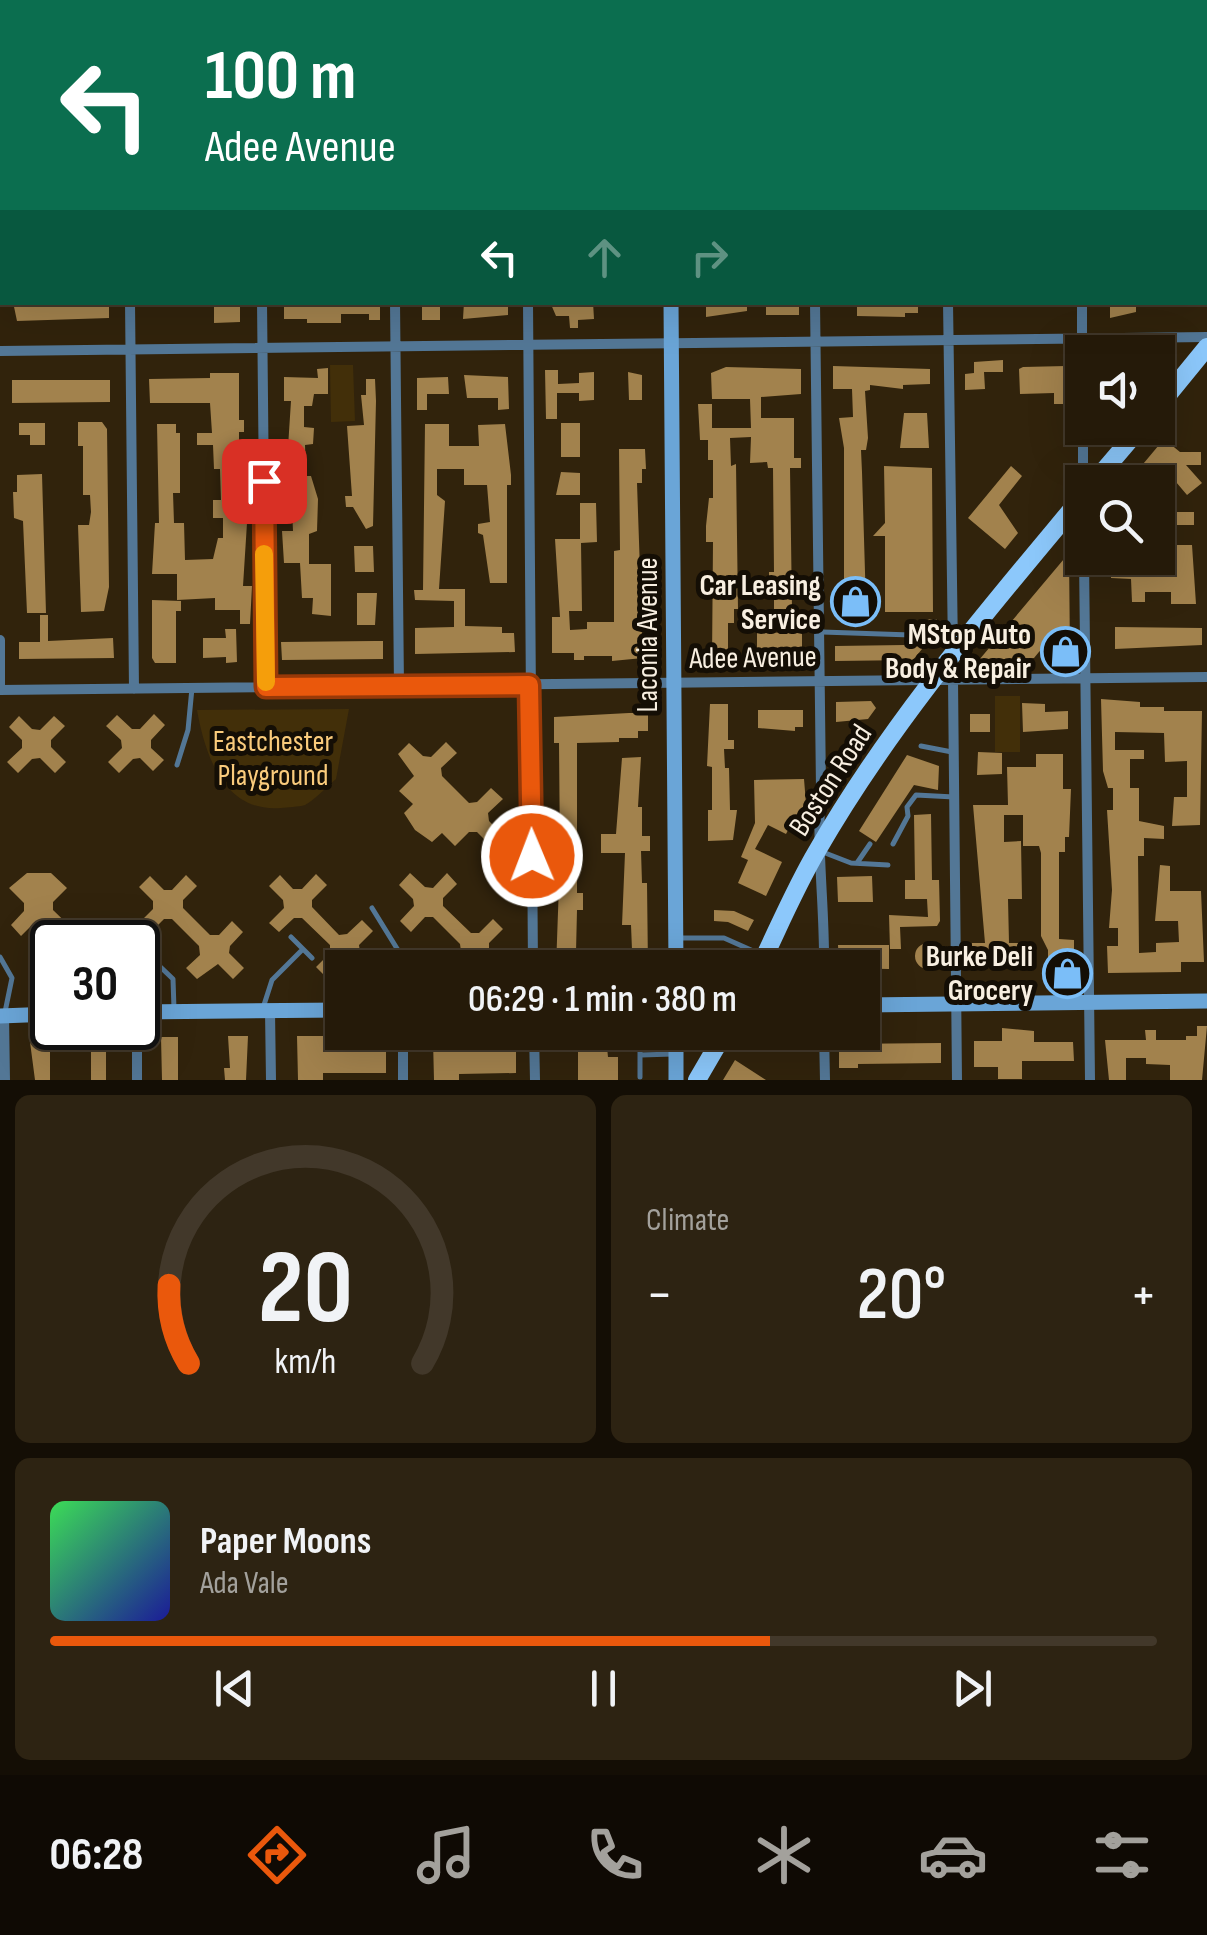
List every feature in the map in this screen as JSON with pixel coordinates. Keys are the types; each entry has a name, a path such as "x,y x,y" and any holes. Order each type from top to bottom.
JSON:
{"main road":[{"path":"1175,384 1207,347"},
{"path":"1108,465 1126,445"},
{"name":"Boston Road","path":"768,950 817,851 931,681 1065,517"},
{"path":"697,1080 714,1050"}],"street":[{"path":"130,305 134,689"},
{"path":"262,305 266,687"},
{"path":"395,305 399,686"},
{"path":"528,305 533,950"},
{"name":"Laconia Avenue","path":"672,305 676,950"},
{"path":"815,305 817,851 824,907 824,950"},
{"path":"948,305 953,652"},
{"path":"1082,305 1082,335"},
{"path":"1175,338 1207,337"},
{"path":"0,351 1065,340"},
{"path":"1084,575 1090,1080"},
{"path":"0,640 0,690"},
{"name":"Adee Avenue","path":"0,690 1207,677"},
{"path":"953,680 957,1080"},
{"path":"880,1005 1207,1001"},
{"path":"160,1012 325,1010"},
{"path":"266,1011 270,1080"},
{"path":"5,1080 2,1016 30,1015"},
{"path":"137,1050 138,1080"},
{"path":"403,1050 403,1080"},
{"path":"534,1050 535,1080"},
{"path":"676,1050 676,1080"},
{"path":"824,1050 824,1080"}],"lane":[{"path":"819,632 910,635"},
{"path":"177,766 188,730 192,688"},
{"path":"920,746 954,752"},
{"path":"893,844 908,816 907,807 916,796 954,796"},
{"path":"857,864 870,844"},
{"path":"817,851 857,864 888,865"},
{"path":"372,908 398,950"},
{"path":"291,937 312,958"},
{"path":"676,938 724,938 743,950"},
{"path":"266,1011 272,980 302,949"},
{"path":"0,956 12,978 2,1016"},
{"path":"160,967 173,979 174,1012"},
{"path":"640,1050 640,1077"},
{"path":"641,1055 676,1054"}],"green space":[{"path":"330,365 353,365 355,421 331,422"},
{"path":"995,696 1020,696 1020,752 995,752"},
{"name":"Eastchester Playground","path":"349,709 336,779 305,805 281,808 261,807 231,791 212,762 197,710"}],"building":[{"path":"14,305 109,305 109,318 17,321"},
{"path":"214,305 240,305 240,322 214,323"},
{"path":"284,305 380,305 380,320 369,320 369,314 341,314 341,323 284,319"},
{"path":"422,305 440,305 440,320 422,320"},
{"path":"464,305 508,305 508,315 463,319"},
{"path":"551,305 593,305 594,319 578,320 578,328 570,328 569,316 556,316"},
{"path":"706,305 747,305 747,311 706,317"},
{"path":"766,305 799,305 799,315 766,315"},
{"path":"857,305 918,305 918,313 905,313 905,317 857,316"},
{"path":"1110,305 1136,305 1136,312 1110,318"},
{"path":"1003,360 1003,372 984,372 985,389 965,390 965,374 974,373 974,362"},
{"path":"833,366 930,369 930,384 903,385 903,389 870,385 870,390 865,391 868,438 866,450 861,450 866,605 844,605 844,448 839,418 853,417 852,389 833,389"},
{"path":"1065,366 1065,404 1054,404 1054,393 1020,394 1019,369"},
{"path":"726,367 801,369 801,394 761,397 761,418 794,418 794,458 801,458 801,468 790,468 792,609 774,609 774,599 769,599 769,572 774,572 773,468 768,468 767,462 750,463 751,437 730,438 731,466 736,464 738,609 734,609 734,623 728,623 728,660 712,660 713,542 706,542 706,526 709,498 713,498 713,460 708,460 708,440 700,440 698,404 712,404 712,428 751,428 750,399 712,399 711,373"},
{"path":"328,368 328,394 314,394 312,406 304,406 304,427 314,428 313,444 305,445 306,476 311,476 318,499 317,531 309,534 309,564 331,564 331,616 312,614 313,598 302,598 300,563 284,563 282,531 293,531 292,509 284,509 291,401 284,401 284,377 318,378 317,369"},
{"path":"545,370 558,370 558,384 579,383 579,373 594,372 594,400 579,401 579,393 557,393 557,419 546,419"},
{"path":"628,372 642,375 642,400 629,400"},
{"path":"210,373 239,373 239,420 244,420 244,432 239,432 239,472 245,472 240,522 247,523 243,586 252,586 250,624 240,624 240,610 215,610 215,598 177,600 177,574 152,574 155,523 159,523 157,424 176,424 176,433 180,433 180,493 173,493 174,523 184,523 185,560 213,559 218,538 223,538 223,518 213,518 213,500 221,500 220,469 214,469 213,445 197,445 197,433 212,433 210,403 150,403 149,379 210,378"},
{"path":"464,375 508,377 509,409 498,410 498,398 467,398"},
{"path":"448,377 449,394 427,394 427,410 417,410 417,378"},
{"path":"366,379 375,379 376,401 373,526 366,529 353,507 346,507 345,496 352,496 347,426 364,425 361,395 366,395"},
{"path":"12,380 110,380 110,402 12,403"},
{"path":"904,413 927,413 929,448 900,448"},
{"path":"78,422 102,422 107,429 109,587 104,611 81,612 78,525 89,525 91,512 90,495 83,495 83,446 78,446"},
{"path":"19,423 45,423 45,445 30,445 30,435 19,435"},
{"path":"561,423 580,423 580,457 561,457"},
{"path":"425,424 449,424 449,446 479,446 478,425 505,424 511,475 511,485 507,485 507,583 490,583 483,535 478,533 478,524 490,522 487,485 464,485 464,469 437,469 437,495 445,501 439,589 465,589 465,626 502,627 502,633 514,633 515,652 415,654 415,628 454,627 454,601 415,600 414,590 423,590"},
{"path":"1159,445 1171,445 1180,452 1201,452 1201,465 1186,465 1202,483 1187,495 1175,482 1175,465 1142,465"},
{"path":"619,449 645,449 646,469 642,469 642,483 637,483 643,658 612,661 612,656 584,656 584,660 574,660 574,653 552,653 552,617 560,617 555,539 580,539 580,503 596,503 597,542 581,543 582,611 569,611 570,630 587,629 587,622 614,622 614,551 620,550"},
{"path":"884,466 932,468 933,612 885,612 885,536 873,536 885,523"},
{"path":"1011,466 1022,476 999,505 1018,533 1005,549 968,518"},
{"path":"561,472 580,473 580,495 556,495"},
{"path":"42,474 46,613 27,613 23,521 14,518 13,492 17,492 17,475"},
{"path":"1175,512 1194,512 1194,525 1175,525"},
{"path":"1175,545 1192,545 1196,604 1171,604 1171,592 1145,592 1145,602 1132,602 1131,579 1111,578 1175,575"},
{"path":"354,546 373,546 374,572 355,572"},
{"path":"1065,558 1065,575 1069,575 1070,657 1055,657 1043,647 1034,658 979,660"},
{"path":"357,593 377,593 375,625 357,625"},
{"path":"152,600 181,601 181,611 176,611 176,663 155,663 152,658"},
{"path":"40,615 48,615 48,641 113,638 114,658 19,659 19,642 40,642"},
{"path":"929,619 937,619 936,632 913,660 835,661 835,646 904,645 916,639"},
{"path":"1115,627 1202,628 1202,645 1115,649"},
{"path":"225,629 236,629 237,662 226,663 226,657 203,658 203,638 226,638"},
{"path":"802,632 802,650 757,650 757,633"},
{"path":"383,641 383,659 282,660 281,642"},
{"path":"1101,699 1140,702 1140,707 1164,707 1164,711 1202,711 1200,825 1172,826 1174,797 1187,797 1187,761 1165,762 1164,733 1115,732 1115,750 1144,750 1144,759 1130,759 1130,788 1139,788 1139,821 1164,826 1164,839 1144,838 1144,856 1138,856 1139,953 1156,952 1156,943 1179,942 1178,921 1155,921 1160,865 1170,866 1170,891 1201,891 1204,962 1181,962 1181,972 1108,973 1107,946 1118,946 1118,928 1109,928 1112,890 1107,810 1113,810 1113,788 1108,788 1103,771"},
{"path":"871,701 876,708 868,719 836,722 836,702"},
{"path":"1022,703 1045,704 1045,712 1068,711 1068,729 1023,732"},
{"path":"710,704 728,704 728,740 734,740 734,749 724,749 725,768 729,768 730,810 737,810 733,840 708,841 708,810 712,810 712,767 707,766"},
{"path":"758,710 803,710 803,727 795,727 795,731 758,728"},
{"path":"648,713 648,731 638,731 638,738 577,743 577,893 583,893 583,910 577,910 576,950 557,950 559,743 554,743 554,717"},
{"path":"154,714 165,725 151,740 151,748 164,760 153,771 140,758 133,759 119,773 108,762 122,748 121,740 106,726 117,715 132,729 140,729"},
{"path":"970,714 990,714 990,732 970,732"},
{"path":"19,716 32,729 40,730 54,716 65,726 51,740 51,747 66,762 55,773 40,758 32,759 18,773 7,762 22,748 22,740 9,727"},
{"path":"446,742 457,753 441,768 442,776 469,803 477,802 491,788 503,799 488,813 489,821 503,835 492,847 477,832 469,832 455,846 442,833 432,842 415,830 404,813 413,804 399,791 414,776 398,754 409,743 423,756 431,757"},
{"path":"978,752 1002,753 1002,774 977,775"},
{"path":"1036,754 1063,754 1063,789 1071,789 1069,837 1065,837 1065,852 1059,852 1059,939 1074,940 1074,976 1048,975 1048,950 1041,936 1041,853 1039,846 1023,846 1023,815 1004,815 1004,842 1021,841 1022,899 1008,899 1009,943 1021,943 1021,968 972,968 972,943 985,943 973,805 1008,805 1007,767 1036,767"},
{"path":"907,755 939,766 938,790 914,785 876,842 859,831"},
{"path":"641,757 638,807 642,807 642,836 650,836 650,851 641,851 642,883 647,883 648,950 632,950 631,925 622,925 625,853 601,853 601,834 616,834 622,758"},
{"path":"804,779 807,816 798,831 789,828 786,834 768,825 755,849 782,862 766,896 738,883 748,860 741,857 755,823 754,780"},
{"path":"931,814 932,880 939,880 940,921 937,926 900,927 901,949 890,949 889,915 928,917 927,899 905,899 905,880 915,880 914,815"},
{"path":"27,873 51,873 67,888 53,902 53,910 63,920 30,920 30,927 21,936 11,925 24,911 24,903 9,888"},
{"path":"410,873 425,887 433,888 447,873 457,884 443,898 443,906 471,933 479,933 493,919 503,929 489,943 489,950 461,950 460,944 433,917 425,917 411,932 400,921 414,906 413,899 399,885"},
{"path":"316,874 327,885 312,900 312,907 339,935 347,934 362,920 373,931 359,945 360,950 330,950 330,945 302,918 294,918 279,932 269,923 284,908 283,900 269,886 280,875 293,889 302,889"},
{"path":"186,875 197,886 183,900 183,908 210,935 219,935 232,921 243,932 230,946 229,953 244,968 233,979 218,964 197,979 186,968 200,955 199,946 172,919 160,923 142,920 153,909 153,901 139,887 150,876 164,890 172,890"},
{"path":"872,876 873,902 838,902 837,877"},
{"path":"714,910 734,911 754,920 748,931 714,921"},
{"path":"928,943 937,947 941,956 937,965 928,969 919,965 915,956 919,947"},
{"path":"838,945 889,945 889,969 880,969 880,950 838,950"},
{"path":"325,958 325,976 316,967"},
{"path":"1197,1026 1207,1026 1202,1080 1170,1080 1170,1065 1146,1064 1146,1058 1126,1058 1126,1080 1109,1080 1105,1040 1146,1040 1145,1030 1156,1030 1156,1040 1186,1040 1186,1036 1197,1036"},
{"path":"1002,1028 1034,1031 1034,1042 1073,1042 1074,1061 1022,1061 1022,1079 998,1079 998,1067 974,1067 974,1041 1002,1041"},
{"path":"228,1036 248,1036 246,1080 225,1080 224,1068 230,1068"},
{"path":"297,1036 323,1036 325,1050 386,1050 386,1073 323,1073 323,1080 298,1080"},
{"path":"161,1037 178,1037 178,1080 162,1080"},
{"path":"941,1043 941,1063 858,1064 858,1068 839,1068 839,1050 880,1050 880,1044"},
{"path":"31,1050 50,1050 50,1080 35,1080"},
{"path":"91,1050 106,1050 106,1080 91,1080"},
{"path":"433,1050 516,1050 516,1073 459,1074 459,1080 434,1080"},
{"path":"578,1050 607,1050 608,1057 618,1057 618,1080 578,1080"},
{"path":"735,1060 766,1080 723,1080"}],"slow traffic":[{"path":"264,554 266,682"}],"place":[{"name":"Car Leasing Service","path":"856,602"},
{"name":"MStop Auto Body & Repair","path":"1066,651"},
{"name":"Burke Deli Grocery","path":"1068,973"}],"route":[{"path":"264,481 266,687 529,685 532,856"}]}
